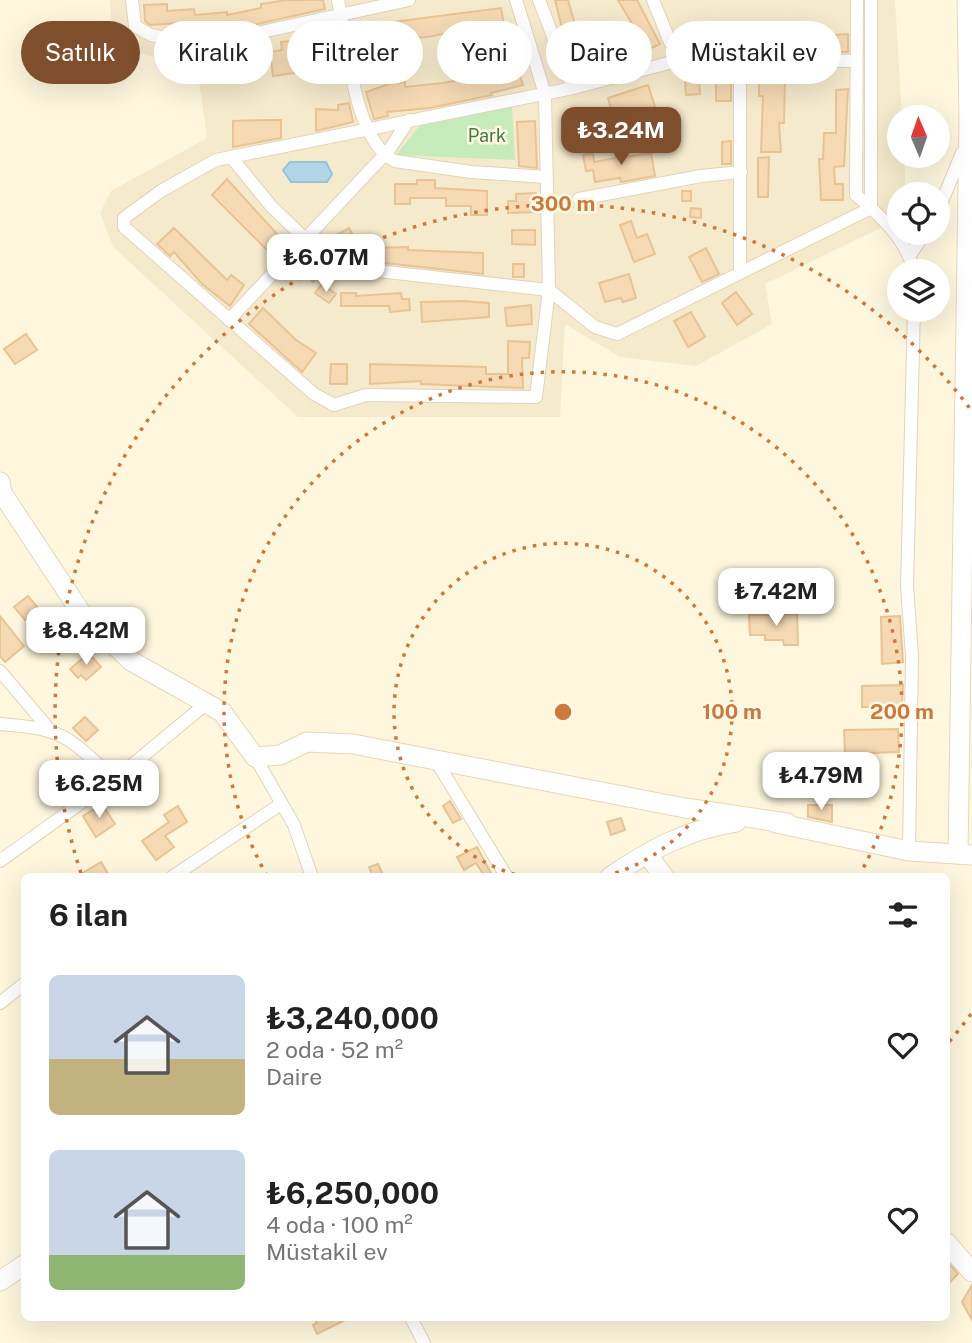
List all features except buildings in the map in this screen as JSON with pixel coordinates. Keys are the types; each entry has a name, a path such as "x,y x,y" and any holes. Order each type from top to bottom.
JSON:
{"main road":[{"path":"0,482 2,493 82,614 131,661 222,712 255,757 280,754 307,742 352,744 685,808 787,823 909,851 965,855 970,240 967,0"},
{"path":"616,873 647,854 707,826 740,821 787,823"},
{"path":"647,854 661,873"},
{"path":"950,1246 972,1272"},
{"path":"0,1281 21,1267"}],"street":[{"path":"132,0 135,26 151,35 202,46 409,0"},
{"path":"338,0 365,128 383,156 395,161 471,172 547,177"},
{"path":"516,0 545,94 550,290 536,397 366,395 334,405 314,394 124,227 124,218 161,191 216,160 545,94 666,64"},
{"path":"539,0 573,88"},
{"path":"653,0 666,32"},
{"path":"857,0 856,195 890,226 911,259"},
{"path":"871,0 871,208"},
{"path":"841,61 856,61"},
{"path":"740,84 740,272"},
{"path":"950,185 959,166 969,119"},
{"path":"229,320 383,156 409,120"},
{"path":"231,157 271,206 333,266 550,290 595,327 617,334 871,208"},
{"path":"579,199 701,176 741,172"},
{"path":"910,255 917,245"},
{"path":"909,851 912,656 907,586 914,322"},
{"path":"0,671 49,730"},
{"path":"0,861 114,779 207,703"},
{"path":"0,724 49,730 67,737 114,779"},
{"path":"255,757 294,825 311,873"},
{"path":"435,759 505,873"},
{"path":"178,873 281,804"},
{"path":"0,1003 21,986"},
{"path":"413,1321 424,1343"}],"shaded area":[{"path":"110,0 895,0 901,105 887,105 887,168 905,168 905,182 887,182 887,225 765,284 772,324 696,366 620,357 565,324 560,417 298,417 113,247 100,213 111,191 207,138 199,84 273,84 273,21 154,21 154,57 140,53 140,21 111,21"}],"green space":[{"name":"Park","path":"512,107 515,160 396,155 422,123"}],"water":[{"path":"290,162 326,162 332,174 327,182 291,182 283,170"}]}
